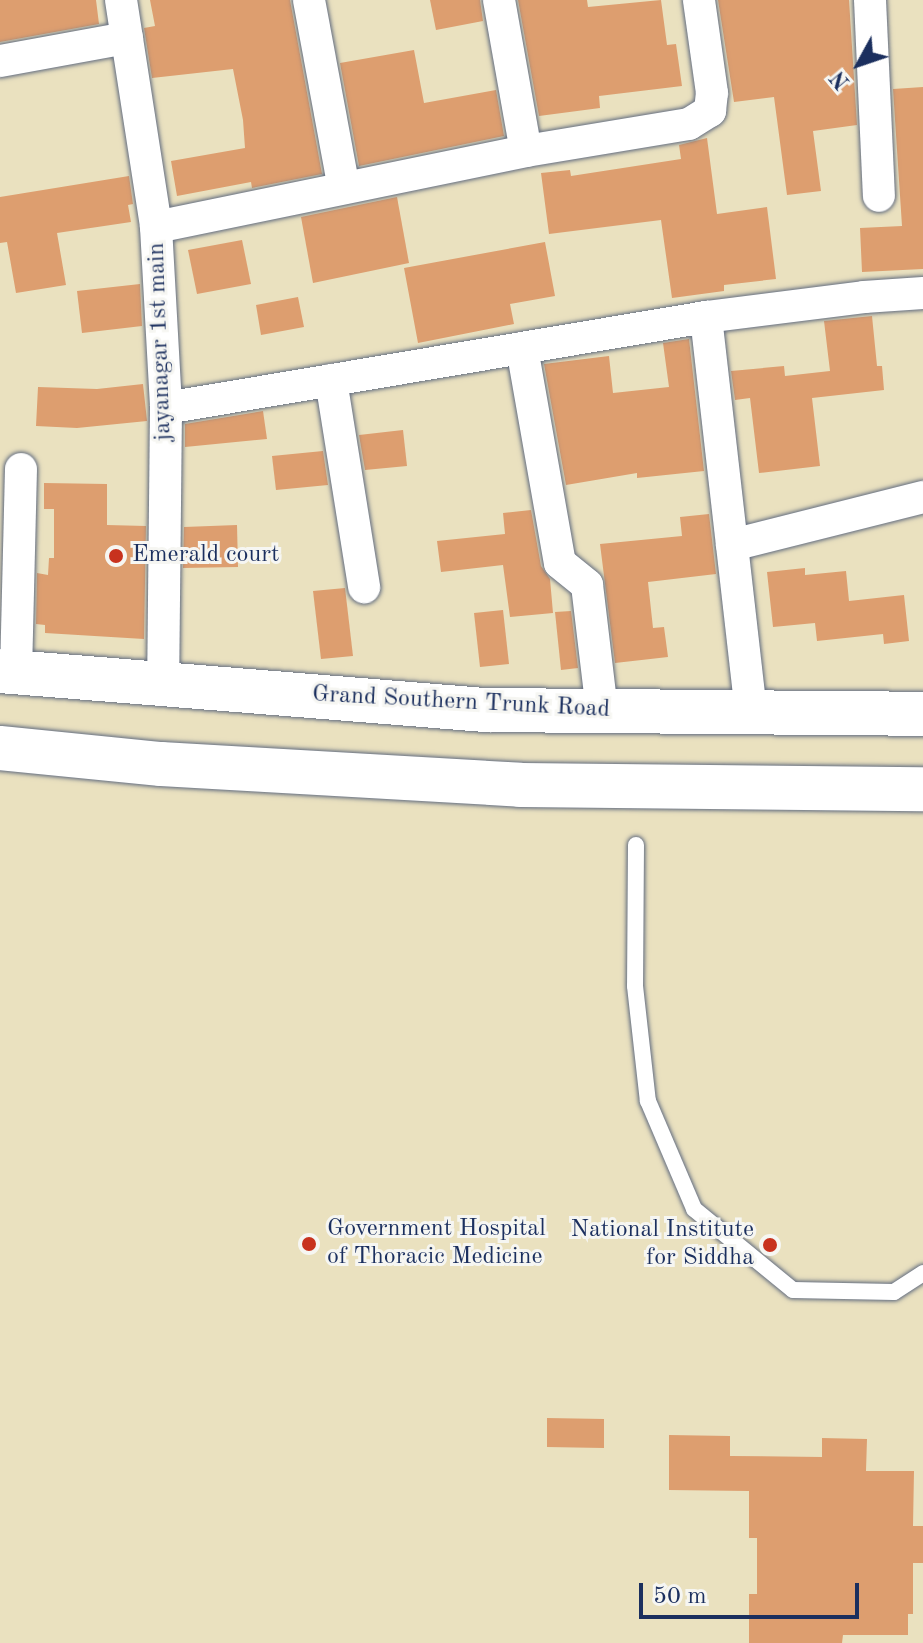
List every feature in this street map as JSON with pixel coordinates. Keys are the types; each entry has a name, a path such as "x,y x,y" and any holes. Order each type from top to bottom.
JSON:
{"main road":[{"name":"Grand Southern Trunk Road","path":"8,672 487,710 923,714"},
{"path":"0,748 161,764 520,785 923,789"}],"street":[{"name":"jayanagar 1st main","path":"121,0 156,227 166,408 163,686"},
{"path":"309,0 344,188"},
{"path":"499,0 526,151"},
{"path":"156,227 526,151 689,124 710,111 712,93 699,0"},
{"path":"870,0 879,196"},
{"path":"0,61 127,38"},
{"path":"166,408 706,317 864,297 923,293"},
{"path":"706,317 751,712"},
{"path":"522,348 560,563 587,585 602,711"},
{"path":"331,380 364,587"},
{"path":"8,672 21,469"},
{"path":"732,545 923,497"}],"lane":[{"path":"636,845 635,986 648,1101 694,1209 793,1290 894,1292 923,1273"}],"building":[{"path":"0,0 96,0 99,24 0,42"},
{"path":"150,0 290,0 322,174 252,188 251,182 177,196 171,161 245,148 243,120 233,69 152,78 144,28 155,26"},
{"path":"430,0 480,0 483,21 436,30"},
{"path":"518,0 587,0 588,7 661,0 667,45 676,44 682,86 599,96 600,108 539,116"},
{"path":"718,0 849,0 857,125 813,131 821,191 787,195 774,97 734,102"},
{"path":"414,50 424,103 496,90 504,136 359,166 340,63"},
{"path":"923,87 923,269 862,272 860,228 902,226 893,89"},
{"path":"707,138 717,214 767,207 776,279 724,285 724,291 672,298 661,220 549,234 541,173 570,170 571,176 681,159 679,145"},
{"path":"129,176 133,204 128,205 131,222 57,233 66,285 16,293 7,242 0,243 0,197"},
{"path":"397,197 409,263 313,283 301,217"},
{"path":"242,240 251,284 197,294 188,250"},
{"path":"545,242 555,296 510,304 514,324 418,343 404,268"},
{"path":"140,284 142,326 82,333 77,291"},
{"path":"298,297 304,327 261,335 256,305"},
{"path":"872,316 877,366 882,366 884,390 812,398 820,466 759,473 750,398 735,400 731,371 784,366 785,376 830,371 824,321"},
{"path":"689,339 704,471 637,478 637,473 566,485 544,364 609,356 613,393 669,387 663,343"},
{"path":"143,384 147,421 77,428 36,426 38,387 97,389"},
{"path":"263,411 267,439 185,447 185,424"},
{"path":"403,430 407,466 365,470 359,435"},
{"path":"323,451 328,485 276,490 272,456"},
{"path":"44,483 107,484 107,525 146,526 144,639 45,633 45,625 36,624 37,573 48,575 49,558 54,558 54,509 44,509"},
{"path":"531,510 541,566 550,579 553,613 510,617 503,565 441,572 437,541 505,534 503,513"},
{"path":"709,514 716,574 648,582 653,628 664,627 668,657 615,663 600,544 682,536 680,517"},
{"path":"237,525 238,567 183,568 184,527"},
{"path":"805,568 805,575 846,571 849,601 904,595 909,641 884,644 883,634 817,641 815,623 773,627 767,572"},
{"path":"345,588 353,656 321,659 313,591"},
{"path":"503,610 509,664 480,667 474,613"},
{"path":"571,611 578,668 561,670 555,612"},
{"path":"547,1418 604,1419 604,1448 547,1447"},
{"path":"669,1435 730,1436 730,1456 822,1457 822,1438 867,1439 866,1471 914,1471 913,1526 923,1526 923,1563 913,1563 913,1614 908,1614 908,1635 843,1635 842,1643 749,1643 749,1594 757,1594 757,1538 749,1538 749,1491 669,1490"}],"place":[{"name":"Emerald court","path":"116,556"},
{"name":"Government Hospital of Thoracic Medicine","path":"309,1244"},
{"name":"National Institute for Siddha","path":"770,1245"}]}
